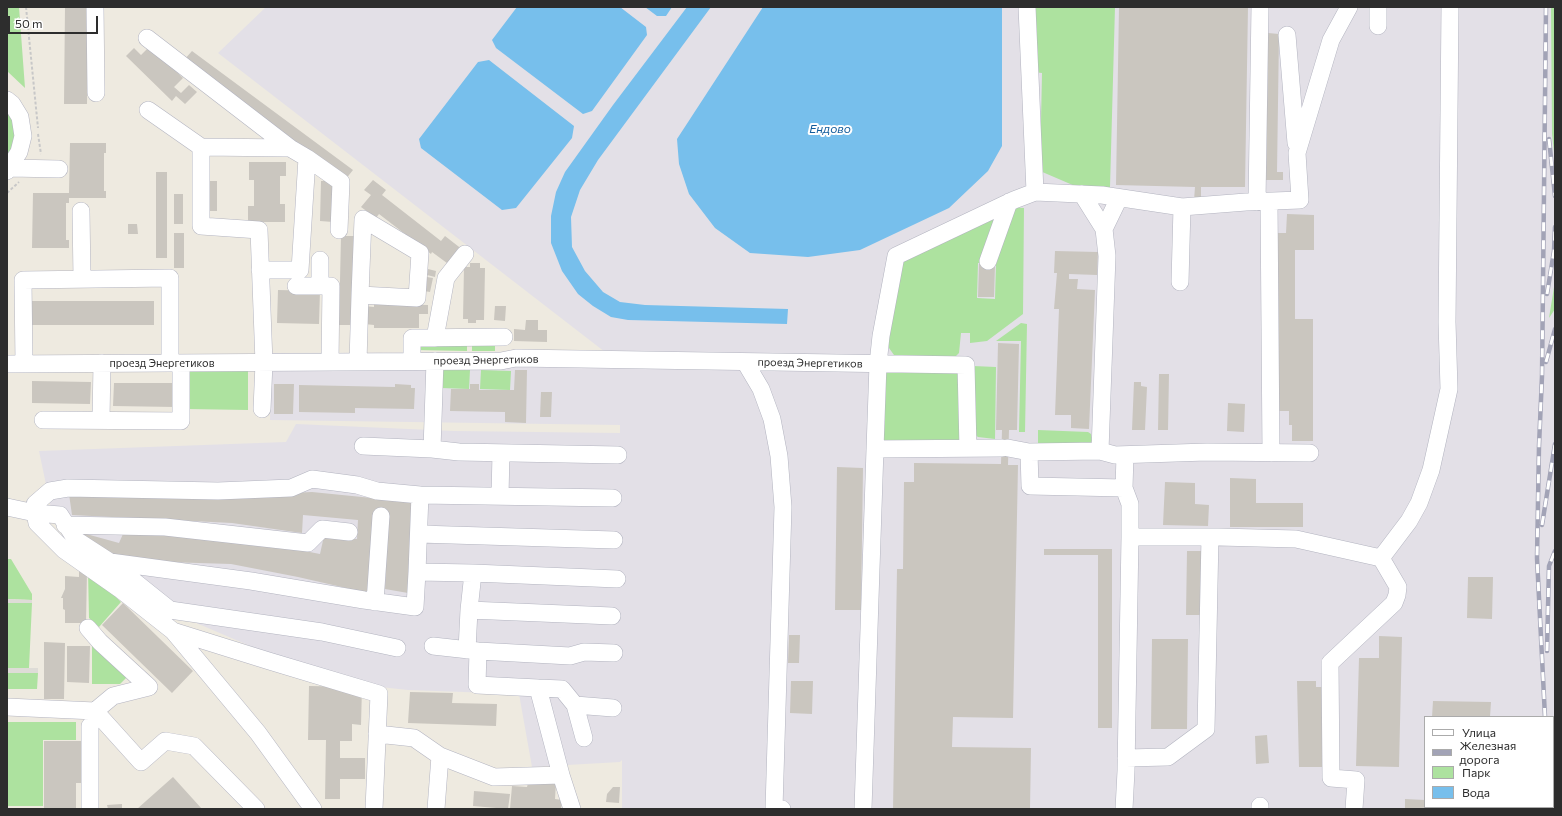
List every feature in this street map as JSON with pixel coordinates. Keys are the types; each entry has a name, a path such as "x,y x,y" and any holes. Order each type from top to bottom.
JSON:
{"street":[{"path":"95,7 96,93"},
{"path":"1027,7 1035,192"},
{"path":"1260,7 1263,202 1271,453"},
{"path":"1297,153 1331,40 1349,7"},
{"path":"1378,7 1378,26"},
{"path":"1381,558 1409,521 1419,503 1431,470 1449,389 1447,314 1450,7"},
{"path":"863,809 878,364 881,336 896,256 1009,202 1035,192 1082,194 1182,207 1300,200 1287,35"},
{"path":"147,38 290,148 341,182 339,230"},
{"path":"7,100 12,104 20,117 23,136 19,152 8,170"},
{"path":"148,110 201,147 290,148"},
{"path":"201,147 200,226 259,230 264,363 262,409"},
{"path":"260,270 300,270 307,158"},
{"path":"8,170 58,169"},
{"path":"1082,194 1104,229 1107,256 1100,451"},
{"path":"1104,229 1119,198"},
{"path":"988,261 1009,202"},
{"path":"1180,282 1182,207"},
{"path":"81,211 82,279"},
{"path":"358,362 360,295 361,264 363,219 420,253 417,298 360,295"},
{"path":"435,338 446,278 465,254"},
{"path":"320,260 320,286"},
{"path":"24,364 23,280 170,278 181,421 43,420"},
{"path":"296,286 331,286 330,362"},
{"path":"412,361 412,338 504,337"},
{"name":"проезд Энергетиков","path":"7,364 501,361 516,358 966,365 968,448"},
{"path":"432,449 435,361"},
{"path":"745,362 761,389 772,419 779,456 783,507 774,809 782,809"},
{"path":"101,420 102,364"},
{"path":"363,446 432,449 459,452 618,455"},
{"path":"875,449 1005,448 1029,452 1100,451 1115,455 1207,452 1310,453"},
{"path":"1029,452 1030,486 1124,488"},
{"path":"500,496 501,453"},
{"path":"1124,454 1124,488 1130,504 1124,809"},
{"path":"313,809 258,733 173,631 121,590 64,550 37,523 35,504 50,491 68,488 218,491 292,488 312,479 357,485 377,491 420,495 613,498"},
{"path":"110,562 251,581 375,602 415,607 420,495"},
{"path":"7,507 35,513 60,516 76,540 110,562 170,610 322,632 397,648"},
{"path":"375,602 381,516"},
{"path":"65,525 165,527 308,543 322,529 349,532"},
{"path":"419,534 614,540"},
{"path":"1130,537 1210,537 1296,540 1381,558 1398,587 1398,595 1394,603 1330,663 1331,778 1356,780 1354,809"},
{"path":"1126,758 1168,757 1206,729 1210,537"},
{"path":"417,572 617,579"},
{"path":"473,573 470,610 477,685 562,689 575,705 584,738"},
{"path":"470,610 612,616"},
{"path":"88,628 100,642 149,687 113,696 92,718 90,809"},
{"path":"173,631 379,694 378,734 370,807"},
{"path":"433,646 473,651 570,656 584,652 614,653"},
{"path":"538,688 561,775 572,809"},
{"path":"575,705 612,708"},
{"path":"7,707 92,718 141,762 165,741 194,746 256,809"},
{"path":"378,734 414,738 440,756 494,777 561,775"},
{"path":"436,809 440,756"}],"path":[{"path":"26,7 34,103"}],"shaded area":[{"path":"266,7 1555,7 1555,809 622,809 622,760 620,762 532,767 519,694 408,690 334,682 173,613 52,513 39,451 286,442 296,424 454,431 620,433 620,425 270,420 271,353 605,352 218,53"},
{"path":"7,599 32,600 32,603 7,603"},
{"path":"7,668 38,668 38,673 7,673"}],"green space":[{"path":"7,7 19,7 25,88 7,71"},
{"path":"1031,7 1115,7 1110,187 1075,186 1040,171 1042,73 1033,72"},
{"path":"1551,7 1555,7 1555,161 1552,134"},
{"path":"7,103 13,110 16,142 7,156"},
{"path":"1009,207 1024,208 1023,314 987,341 970,343 970,333 961,333 959,353 955,357 897,357 894,355 889,348 887,339 899,264 1001,208 985,263 978,263 977,298 995,299 996,264"},
{"path":"1555,281 1555,309 1549,318"},
{"path":"1021,323 1027,324 1025,432 1019,432 1021,341 996,341"},
{"path":"415,344 467,344 467,351 415,350"},
{"path":"472,344 495,344 495,351 472,351"},
{"path":"973,366 996,367 995,439 978,437 974,434"},
{"path":"442,369 470,370 469,389 442,388"},
{"path":"481,370 511,371 510,390 480,389"},
{"path":"188,371 248,371 248,410 187,409"},
{"path":"883,371 958,372 961,442 884,441"},
{"path":"1038,430 1088,432 1091,434 1092,441 1090,444 1038,446"},
{"path":"7,559 11,559 32,594 32,600 7,599"},
{"path":"88,570 121,602 99,627 89,618"},
{"path":"7,603 32,603 29,668 7,668"},
{"path":"92,645 127,677 120,684 92,684"},
{"path":"7,673 38,673 37,689 7,689"},
{"path":"7,722 76,722 76,740 43,740 43,806 7,806"}],"water":[{"path":"517,7 620,7 646,27 647,35 592,111 583,114 496,48 492,40"},
{"path":"645,7 672,7 666,16 657,16"},
{"path":"687,7 711,7 598,160 580,190 571,217 572,247 585,271 603,292 620,302 645,305 788,309 787,324 628,320 611,317 593,306 578,294 562,271 551,243 551,216 556,192 565,172 613,105"},
{"name":"Ендово","path":"763,7 1002,7 1002,146 988,171 949,208 860,250 808,257 750,253 715,228 689,194 679,164 677,139"},
{"path":"489,60 574,126 572,138 516,208 502,210 421,148 419,139 478,62"}],"building":[{"path":"65,7 88,7 87,104 64,104"},
{"path":"1119,7 1248,7 1245,187 1201,187 1201,200 1194,200 1195,187 1116,185"},
{"path":"1268,33 1279,34 1277,172 1283,172 1283,180 1266,180"},
{"path":"150,46 183,78 174,87 181,93 189,85 197,92 185,104 176,96 172,101 126,56 134,48 141,55"},
{"path":"192,51 353,170 345,180 184,60"},
{"path":"70,143 106,143 106,153 104,153 104,191 106,191 106,198 69,198 69,203 66,203 66,240 69,240 69,248 32,248 33,193 69,193"},
{"path":"249,162 286,162 286,176 280,176 280,204 285,204 285,222 248,222 248,206 254,206 254,180 249,180"},
{"path":"156,172 167,172 167,258 156,258"},
{"path":"373,180 386,190 382,195 441,241 445,236 463,250 451,266 432,252 431,254 379,214 376,218 361,207 371,195 364,190"},
{"path":"205,181 217,181 217,211 204,211"},
{"path":"321,181 334,181 333,222 320,221"},
{"path":"174,194 183,194 183,224 174,224"},
{"path":"1287,214 1314,215 1314,250 1295,250 1295,319 1313,319 1313,441 1292,441 1292,425 1289,425 1289,411 1274,411 1274,233 1286,233"},
{"path":"128,224 137,224 138,234 128,234"},
{"path":"174,233 184,233 184,268 174,268"},
{"path":"341,236 358,236 356,325 339,325"},
{"path":"1055,251 1098,252 1097,275 1069,274 1069,279 1078,279 1077,289 1095,290 1089,429 1071,428 1071,415 1055,415 1059,309 1054,309 1057,273 1054,273"},
{"path":"470,263 480,263 480,268 485,268 484,320 476,320 476,323 468,323 468,319 463,319 464,267 470,267"},
{"path":"979,264 995,265 994,297 978,297"},
{"path":"428,269 436,271 435,277 427,275"},
{"path":"427,277 433,278 430,292 424,291"},
{"path":"278,290 320,291 319,324 277,323"},
{"path":"31,301 154,301 154,325 31,325"},
{"path":"374,304 428,305 428,314 419,314 419,328 374,328 374,325 364,324 364,306 374,307"},
{"path":"495,306 506,306 505,321 494,320"},
{"path":"526,320 538,320 538,330 547,330 547,342 514,341 514,329 525,330"},
{"path":"998,343 1019,344 1017,430 1009,430 1008,465 1018,465 1013,718 953,717 952,747 1031,748 1030,809 893,809 897,569 903,569 904,482 914,482 914,463 1001,464 1002,430 996,430"},
{"path":"515,370 527,370 526,423 505,422 505,412 450,411 451,389 470,389 470,384 479,384 479,390 514,390"},
{"path":"1159,374 1169,374 1168,430 1158,430"},
{"path":"32,381 91,382 90,404 32,403"},
{"path":"1134,382 1141,382 1141,386 1147,387 1145,430 1132,430"},
{"path":"114,383 175,383 175,407 113,406"},
{"path":"274,384 294,384 293,414 274,414"},
{"path":"395,384 411,385 411,388 415,388 414,409 355,408 355,413 299,412 299,385 395,387"},
{"path":"541,392 552,392 551,417 540,417"},
{"path":"1228,403 1245,404 1244,432 1227,431"},
{"path":"837,467 863,468 861,610 835,610"},
{"path":"1230,478 1256,479 1256,503 1303,503 1303,527 1230,527"},
{"path":"1165,482 1195,483 1195,504 1209,505 1208,526 1163,525"},
{"path":"312,492 412,502 408,593 385,589 388,512 368,593 231,564 166,562 122,558 78,542 79,532 119,543 123,534 194,535 263,543 320,554 324,536 357,539 358,520 303,515 302,533 232,523 72,515 69,494 250,495"},
{"path":"1044,549 1112,549 1112,728 1098,728 1098,555 1044,555"},
{"path":"1187,551 1208,551 1207,615 1186,615"},
{"path":"79,571 87,571 86,623 65,623 65,610 63,609 63,598 61,598 65,589 65,576 79,577"},
{"path":"1468,577 1493,577 1492,619 1467,618"},
{"path":"123,603 193,671 172,693 102,625"},
{"path":"789,635 800,635 799,663 788,663"},
{"path":"1379,636 1402,637 1399,767 1356,766 1359,658 1379,658"},
{"path":"1152,639 1188,639 1187,729 1151,729"},
{"path":"44,642 65,643 64,699 44,699"},
{"path":"67,646 90,646 89,683 67,682"},
{"path":"791,681 813,681 812,714 790,713"},
{"path":"1297,681 1316,681 1316,687 1322,687 1323,767 1299,767"},
{"path":"309,686 362,687 361,725 352,724 352,741 340,741 340,758 365,758 365,779 340,779 340,799 325,799 326,740 308,740"},
{"path":"410,692 453,693 452,703 497,704 496,726 408,723"},
{"path":"1433,701 1491,702 1490,716 1432,716"},
{"path":"1267,735 1269,763 1256,764 1255,736"},
{"path":"44,741 83,741 83,783 76,783 76,809 44,809"},
{"path":"173,777 202,809 137,809"},
{"path":"546,782 556,782 555,799 562,800 561,809 510,809 512,786 527,787 528,783 546,784"},
{"path":"613,787 620,787 619,803 606,802 607,794"},
{"path":"474,791 510,794 508,809 473,806"},
{"path":"1405,799 1424,800 1424,808 1454,808 1453,809 1405,809"},
{"path":"122,804 122,809 108,809 107,805"}],"railway":[{"path":"1545,716 1537,558 1542,376 1546,7"},
{"path":"1549,139 1555,196"},
{"path":"1547,294 1554,251 1555,227"},
{"path":"1546,362 1555,329"},
{"path":"1542,525 1555,444"},
{"path":"1547,651 1549,566 1555,551"},
{"path":"1554,802 1555,796"}]}
